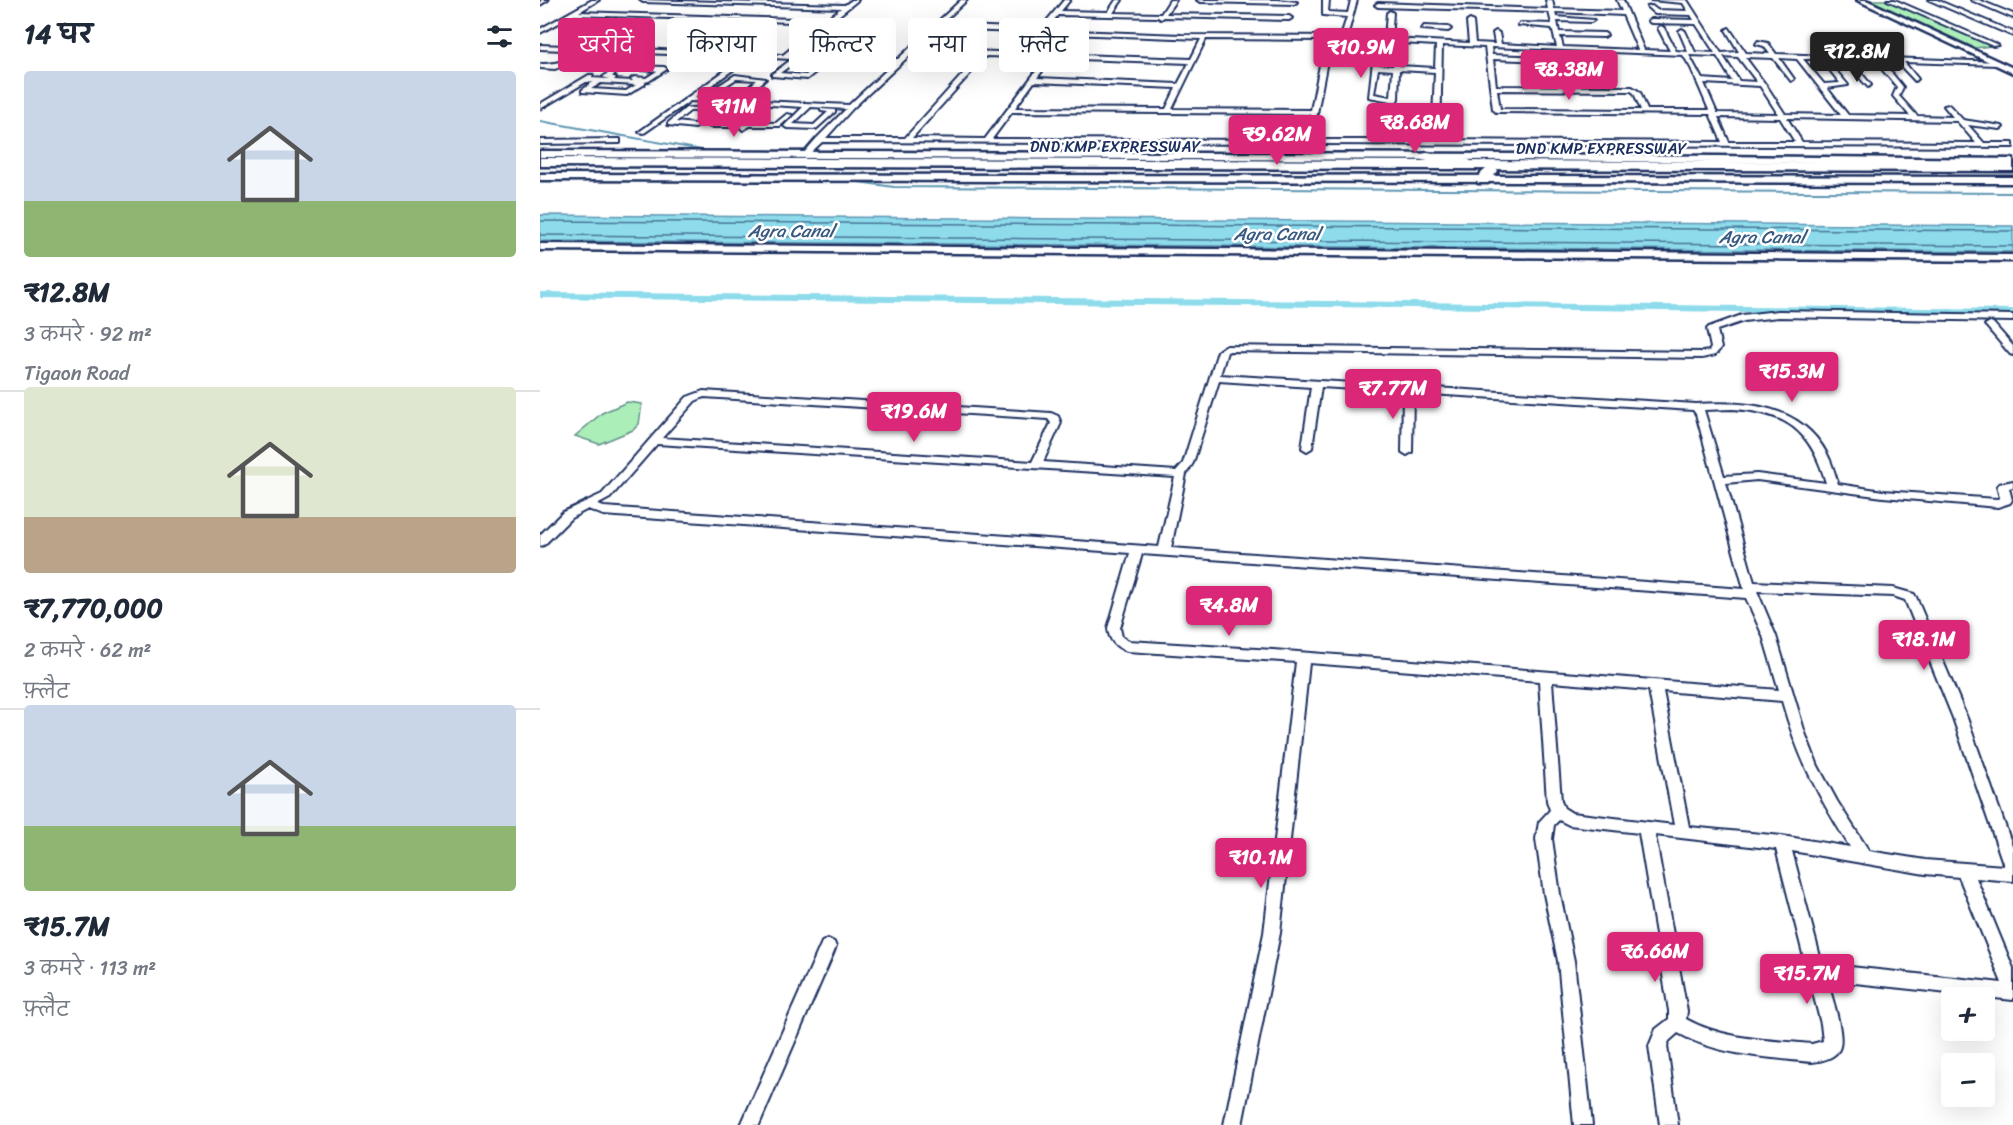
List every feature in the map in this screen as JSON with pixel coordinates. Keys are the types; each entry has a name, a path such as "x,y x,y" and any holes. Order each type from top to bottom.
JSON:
{"highway":[{"path":"1427,157 1469,164"},
{"name":"DND KMP EXPRESSWAY","path":"540,162 2013,167"},
{"name":"DND KMP EXPRESSWAY","path":"540,168 1487,176 2013,173"}],"street":[{"path":"540,3 545,0"},
{"path":"540,31 596,0"},
{"path":"618,15 643,0 847,7"},
{"path":"833,18 855,0"},
{"path":"945,18 964,0"},
{"path":"1053,18 1067,0"},
{"path":"1109,15 1119,0"},
{"path":"1161,16 1173,0"},
{"path":"1200,0 1294,1 1284,37"},
{"path":"1326,0 1325,14 1350,15"},
{"path":"1344,38 1354,0"},
{"path":"1653,0 1684,1 1737,82"},
{"path":"1863,0 2013,70"},
{"path":"1863,0 2013,70"},
{"path":"1893,1 1914,0"},
{"path":"1932,0 2013,35"},
{"path":"1974,0 2013,16"},
{"path":"1893,1 1995,45"},
{"path":"1596,21 1376,12 1378,2 1621,3 1641,51"},
{"path":"1455,2 1552,11 1625,13"},
{"path":"1454,15 1455,2"},
{"path":"1550,2 1560,48"},
{"path":"572,14 720,18 741,4"},
{"path":"1650,7 1655,12 1691,13"},
{"path":"1057,13 1289,18"},
{"path":"1388,41 1390,13"},
{"path":"1448,19 1448,43"},
{"path":"1521,25 1554,21"},
{"path":"1618,21 1629,21"},
{"path":"1651,21 1697,22"},
{"path":"1470,22 1472,44"},
{"path":"1422,42 1424,26 1448,29"},
{"path":"1661,28 1673,52"},
{"path":"1729,30 1741,54 1760,84 1766,89 1799,143"},
{"path":"1682,31 1688,53 1726,143"},
{"path":"1496,33 1498,45"},
{"path":"1089,34 1204,38 1344,38 1688,53 1998,63"},
{"path":"1557,34 1604,35"},
{"path":"2003,37 2013,35"},
{"path":"1168,111 1204,38"},
{"path":"1308,141 1328,38"},
{"path":"1982,39 1992,38"},
{"path":"1378,40 1371,96 1394,100 1398,41"},
{"path":"1436,141 1439,43"},
{"path":"1758,43 1767,44 1791,79"},
{"path":"1488,44 1496,110 1500,112 1646,112 1783,117 1915,118 1960,120 2000,128"},
{"path":"540,52 548,47 558,48"},
{"path":"578,51 615,56 593,68 563,66 578,51"},
{"path":"540,52 558,52"},
{"path":"807,154 851,107 908,53"},
{"path":"1798,56 1815,79 1824,86 1846,118"},
{"path":"1089,57 1192,61"},
{"path":"1491,57 1550,58"},
{"path":"1822,57 1845,85 1824,86"},
{"path":"1845,57 1868,85"},
{"path":"737,73 758,59 789,58"},
{"path":"792,58 824,63 804,77 774,75 792,58"},
{"path":"1877,58 1900,87 1896,96 1915,118"},
{"path":"1898,59 1915,79"},
{"path":"642,132 726,72 768,74 789,60"},
{"path":"896,61 900,61"},
{"path":"540,66 558,66"},
{"path":"621,67 663,69 664,69 647,80 606,77 621,67"},
{"path":"1375,67 1438,70"},
{"path":"540,107 598,72"},
{"path":"907,140 968,72"},
{"path":"987,141 1039,72"},
{"path":"721,108 688,109 670,124 699,125 721,108 732,102 745,93 763,79 735,77 715,90 745,93"},
{"path":"585,80 643,83 627,93 584,91 601,81"},
{"path":"1033,80 1181,86"},
{"path":"1699,81 1760,84"},
{"path":"1494,88 1632,89 1637,92 1646,112"},
{"path":"690,99 851,107"},
{"path":"732,102 762,107 740,125 708,123 732,102"},
{"path":"803,106 778,124 746,126 766,108 803,106 833,111 816,127 787,126 803,106"},
{"path":"1947,106 1982,144"},
{"path":"1010,110 1314,112"},
{"path":"1407,141 1408,112"},
{"path":"818,140 2013,145"},
{"path":"540,142 617,141"},
{"path":"540,154 1427,157 2013,162"},
{"path":"540,177 1487,176 2013,180"},
{"path":"540,247 2013,258"},
{"path":"1164,551 1181,473 1188,463 1223,351 1231,348 1702,355 1712,353 1716,348 1712,329 1758,315 2013,318"},
{"path":"1990,325 2013,352"},
{"path":"1216,378 1696,407 1731,405 1771,410 1787,417 1818,448 1833,487"},
{"path":"1307,448 1316,384"},
{"path":"1407,452 1408,390"},
{"path":"540,542 567,515 606,496 691,399 703,394 1051,416 1056,423 1036,465"},
{"path":"1696,407 1701,413 1750,590 1766,625 1787,696 1815,775 1864,856"},
{"path":"654,441 1181,473"},
{"path":"1720,480 1757,477 2009,506 2003,486 2013,484"},
{"path":"589,506 603,511 1750,590 1893,592 1910,597 1960,718 2013,872 1965,871 1900,864 1782,843 1576,821 1563,817 1558,812 1554,801 1545,678"},
{"path":"1137,549 1115,620 1115,636 1119,642 1143,648 1303,658 1787,696"},
{"path":"1233,1125 1273,924 1303,658"},
{"path":"1655,687 1683,832"},
{"path":"1558,812 1547,822 1544,839 1552,894 1566,962 1583,1125"},
{"path":"1646,828 1678,1011 1677,1023 1662,1035 1658,1046 1669,1125"},
{"path":"1677,1023 1698,1035 1731,1044 1823,1052 1832,1045 1833,1038 1782,843"},
{"path":"1816,971 2013,991 1965,871"},
{"path":"750,1125 828,947"}],"green space":[{"path":"1870,0 1886,0 1991,46 1975,48"},
{"path":"627,402 642,404 639,424 633,430 599,444 575,436 602,413"}],"water":[{"name":"Agra Canal","path":"540,215 2013,226 2013,252 540,241"}],"waterway":[{"path":"540,121 713,152"},
{"path":"844,180 894,187 2013,193"},
{"path":"540,295 2013,312"}]}
